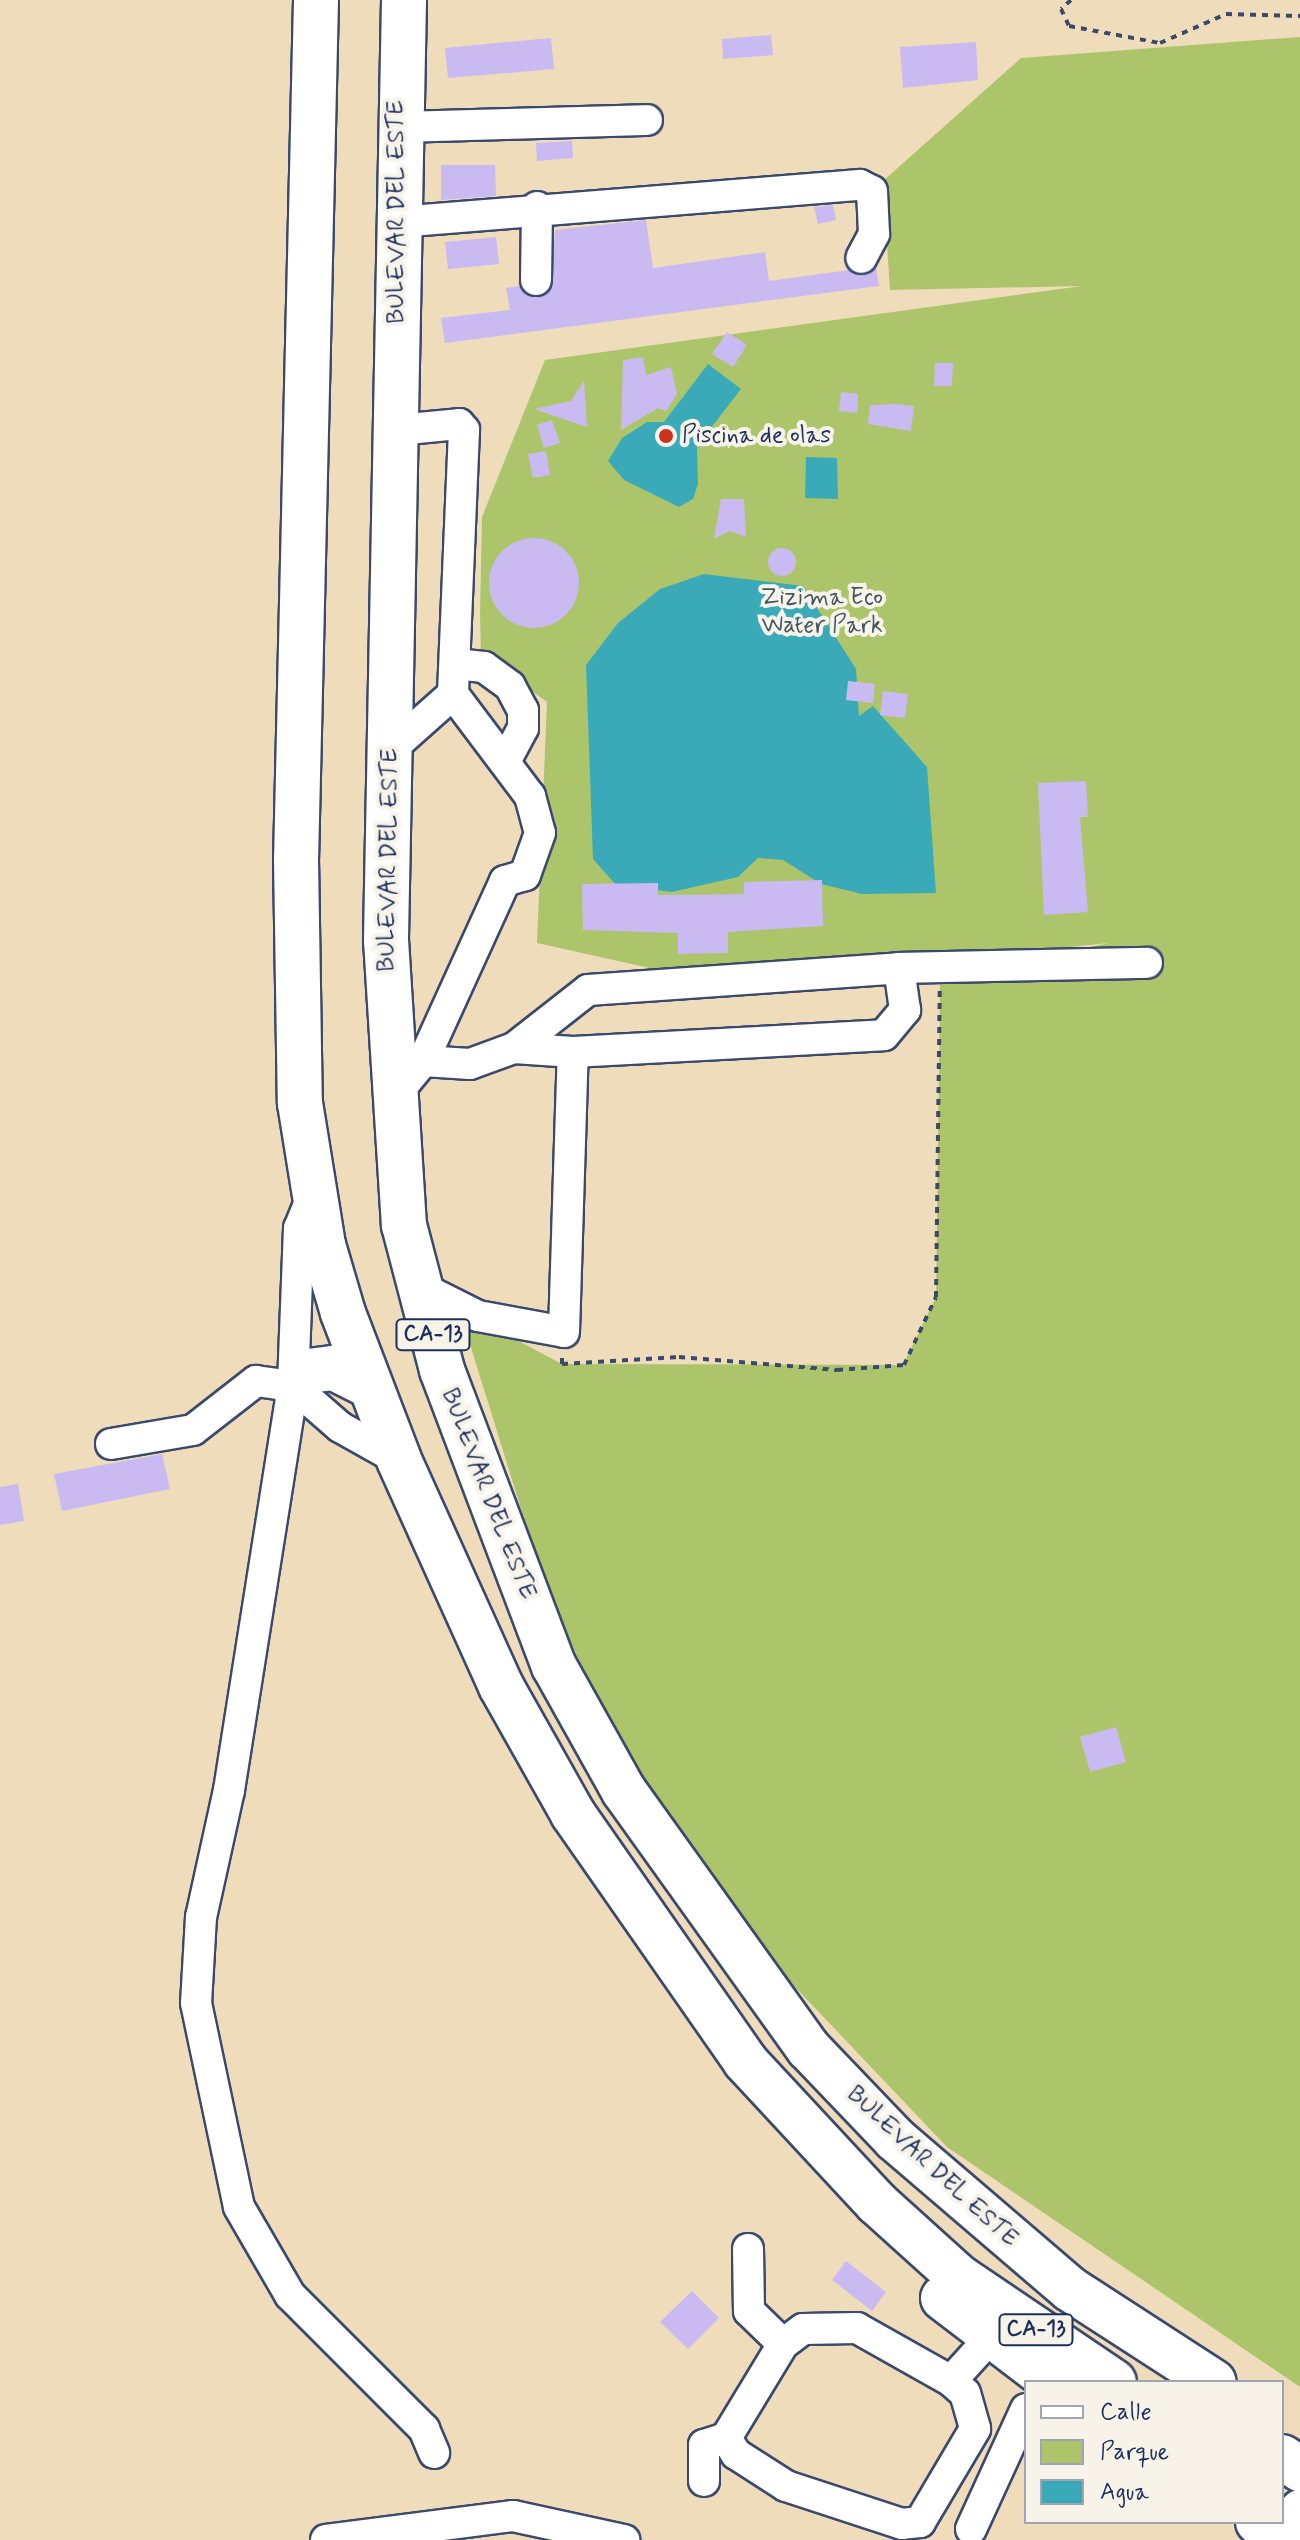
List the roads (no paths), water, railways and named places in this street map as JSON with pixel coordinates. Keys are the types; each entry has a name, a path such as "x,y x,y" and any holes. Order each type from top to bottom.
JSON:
{"highway":[{"path":"290,0 278,675 296,859"},
{"name":"CA-13","path":"316,0 296,859 300,1103 323,1245 370,1386 399,1460 501,1686 573,1814 745,2061 877,2203 959,2277 1111,2380"},
{"path":"395,0 397,83"},
{"name":"BULEVAR DEL ESTE","path":"404,0 397,83 391,1100 404,1225 442,1370 554,1666 624,1791 809,2049 895,2139 1022,2250 1211,2380"},
{"path":"293,1386 308,1371 334,1368 370,1386"},
{"path":"809,2049 865,2142 913,2198 1038,2302 1156,2380"},
{"path":"745,2061 863,2221 1034,2380"}],"street":[{"path":"398,127 647,120"},
{"path":"398,222 537,207 860,185 872,191 874,234 861,258"},
{"path":"536,280 537,207"},
{"path":"391,1100 423,1061 505,881 525,875 536,858 540,833 530,796 453,694 464,430 459,424 397,430"},
{"path":"455,664 484,667 510,686 523,710 523,728 505,762"},
{"path":"391,749 453,694"},
{"path":"423,1061 470,1064 514,1048 588,990 899,968 1147,963"},
{"path":"514,1048 573,1052 884,1035 905,1010 899,968"},
{"path":"420,1287 478,1316 564,1332 573,1052"},
{"path":"314,1192 299,1228 293,1386 229,1790 201,1917 196,2003 239,2207 290,2295 424,2429 434,2453"},
{"path":"111,1444 193,1430 256,1381 293,1386 340,1427 399,1460"},
{"path":"748,2249 749,2311 783,2344"},
{"path":"704,2481 704,2445 726,2438 783,2344 803,2329 857,2328 951,2381 965,2393 975,2429 920,2522 902,2524 786,2486 736,2454 726,2438"},
{"path":"951,2381 991,2337"},
{"path":"971,2529 1024,2421"},
{"path":"326,2540 513,2516 624,2540"}],"water":[{"name":"Piscina de olas","path":"708,364 741,389 697,446 698,484 693,499 679,507 624,480 608,461 622,438 647,422 664,422"},
{"path":"806,457 837,458 838,499 805,498"},
{"path":"704,574 803,586 856,669 859,716 873,706 927,767 936,893 862,894 821,884 783,860 758,858 738,877 672,892 616,885 593,859 586,665 618,623 660,589"}],"place":[{"name":"Piscina de olas","path":"666,436"}],"park label":[{"name":"Zizima Eco Water Park","path":"822,612"}]}
